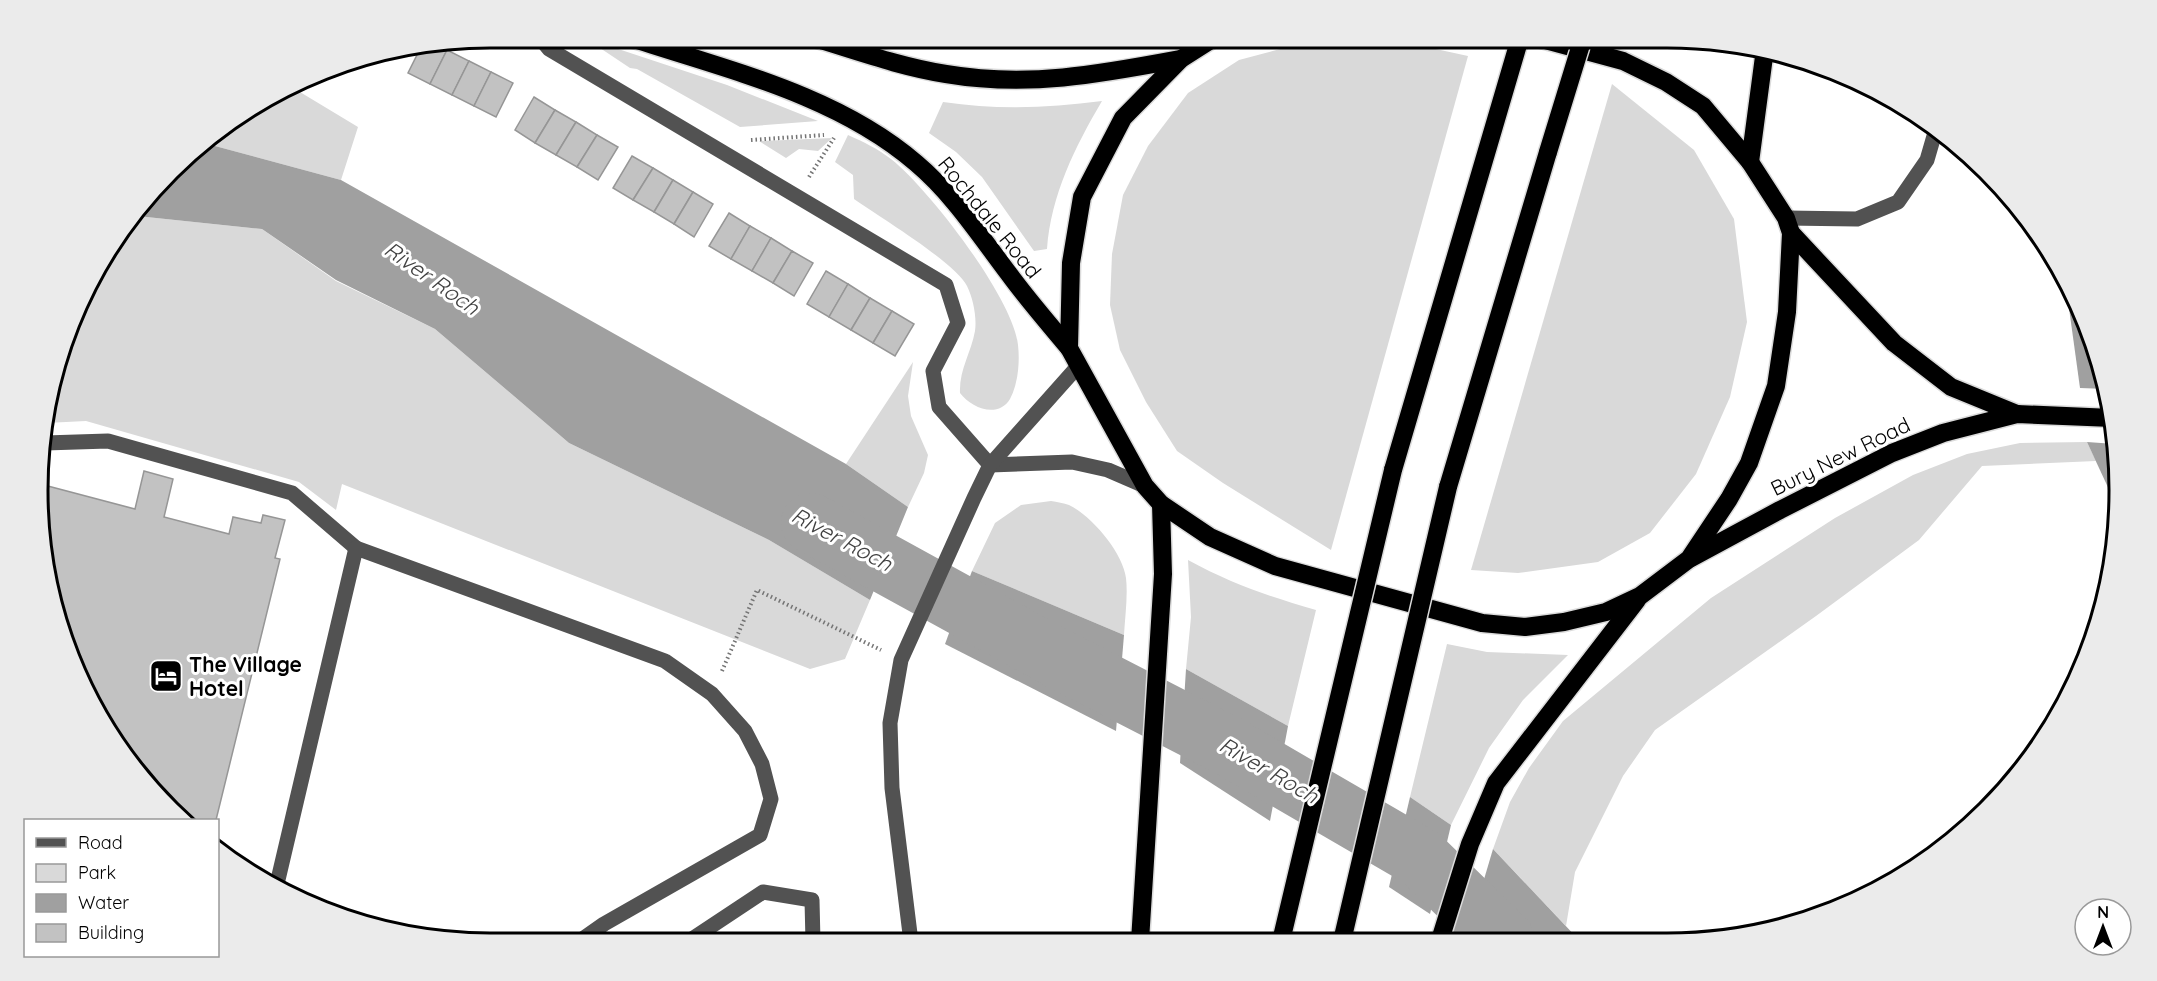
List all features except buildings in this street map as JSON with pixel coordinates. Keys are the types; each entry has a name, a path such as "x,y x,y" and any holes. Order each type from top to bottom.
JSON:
{"highway":[{"name":"Rochdale Road","path":"661,48 777,86 847,117 880,135 917,164 955,203 1017,285 1069,348 1145,486 1161,504 1210,537 1275,566 1482,623 1525,627 1564,622 1606,612 1640,596"},
{"path":"847,48 907,66 987,79 1036,80 1089,76 1181,59"},
{"path":"1069,348 1071,263 1082,197 1123,118 1181,59 1198,48"},
{"path":"1283,933 1393,470 1517,48"},
{"name":"Bury New Road","path":"1575,48 1623,61 1666,82 1703,106 1750,162 1789,225 1894,343 1952,387 2018,414"},
{"path":"1344,933 1449,487 1580,48"},
{"path":"1750,162 1764,59"},
{"path":"1442,933 1470,844 1496,783 1640,596 1689,559 1729,499 1749,463 1776,386 1787,312 1789,225"},
{"name":"Bury New Road","path":"1689,559 1892,453 1943,433 2018,414 2102,417"},
{"path":"1141,933 1163,574 1161,504"}],"street":[{"path":"548,48 946,285 958,323 933,371 939,407 990,465"},
{"path":"1789,225 1857,219 1898,202 1927,160 1934,137"},
{"path":"910,933 892,788 890,723 901,660 990,465 1079,365"},
{"path":"51,443 108,441 292,493 356,548 665,661 712,694 746,731 762,764 771,799 760,834 591,933"},
{"path":"990,465 1072,462 1108,470 1145,486"},
{"path":"278,879 356,548"},
{"path":"701,933 763,892 812,900 813,933"}],"path":[{"path":"728,155 752,139 836,135 817,164"},
{"path":"712,694 757,590 901,660"}],"green space":[{"path":"600,48 615,48 727,85 818,121 740,127 637,69 630,68"},
{"path":"1284,48 1431,48 1468,56 1331,550 1223,483 1177,451 1146,402 1120,350 1110,305 1112,254 1123,195 1148,146 1188,93 1239,60"},
{"path":"1612,84 1694,150 1734,219 1747,322 1730,397 1696,474 1650,533 1598,562 1518,573 1471,570"},
{"path":"300,92 358,127 341,180 213,146 221,139 269,107"},
{"path":"1102,101 1066,172 1053,210 1047,249 1034,251 982,177 956,152 929,133 943,102 1022,107"},
{"path":"848,135 891,159 926,194 967,246 1001,300 1013,325 1019,358 1013,393 1005,405 999,409 977,407 960,393 961,377 975,331 974,308 967,286 960,276 933,253 854,199 853,175 835,162"},
{"path":"832,138 818,151 799,149 786,158 759,141"},
{"path":"143,217 262,229 336,281 435,329 569,443 769,540 870,600 845,659 810,669 342,484 336,510 299,482 86,421 54,423 63,376 82,321 107,269"},
{"path":"913,362 908,396 911,416 928,455 924,473 908,507 846,464"},
{"path":"2087,442 2096,461 1982,466 1919,540 1655,730 1623,776 1575,872 1566,926 1493,849 1510,802 1529,768 1563,721 1711,598 1835,518 1913,475 1967,454 2020,443"},
{"path":"1051,501 1069,505 1078,510 1105,536 1119,558 1124,568 1127,585 1124,635 972,571 995,523 1021,505"},
{"path":"1188,560 1250,589 1316,610 1288,726 1186,669 1191,617"},
{"path":"1447,644 1487,652 1568,655 1523,700 1489,748 1451,825 1410,797"}],"water":[{"path":"213,146 341,180 846,464 908,507 870,600 769,540 569,443 435,329 336,280 262,229 143,217 178,178"},
{"path":"2069,308 2086,348 2097,389 2080,388"},
{"path":"2087,442 2106,443 2109,490"},
{"path":"972,571 1124,635 1116,731 945,644"},
{"path":"1186,669 1288,726 1270,821 1180,763"},
{"path":"1410,797 1451,825 1430,914 1389,887"},
{"path":"1493,849 1572,933 1468,933"}],"waterway":[{"name":"River Roch","path":"811,523 1057,658 1230,747 1421,858 1498,933"}],"place":[{"name":"The Village Hotel","path":"166,676"}]}
